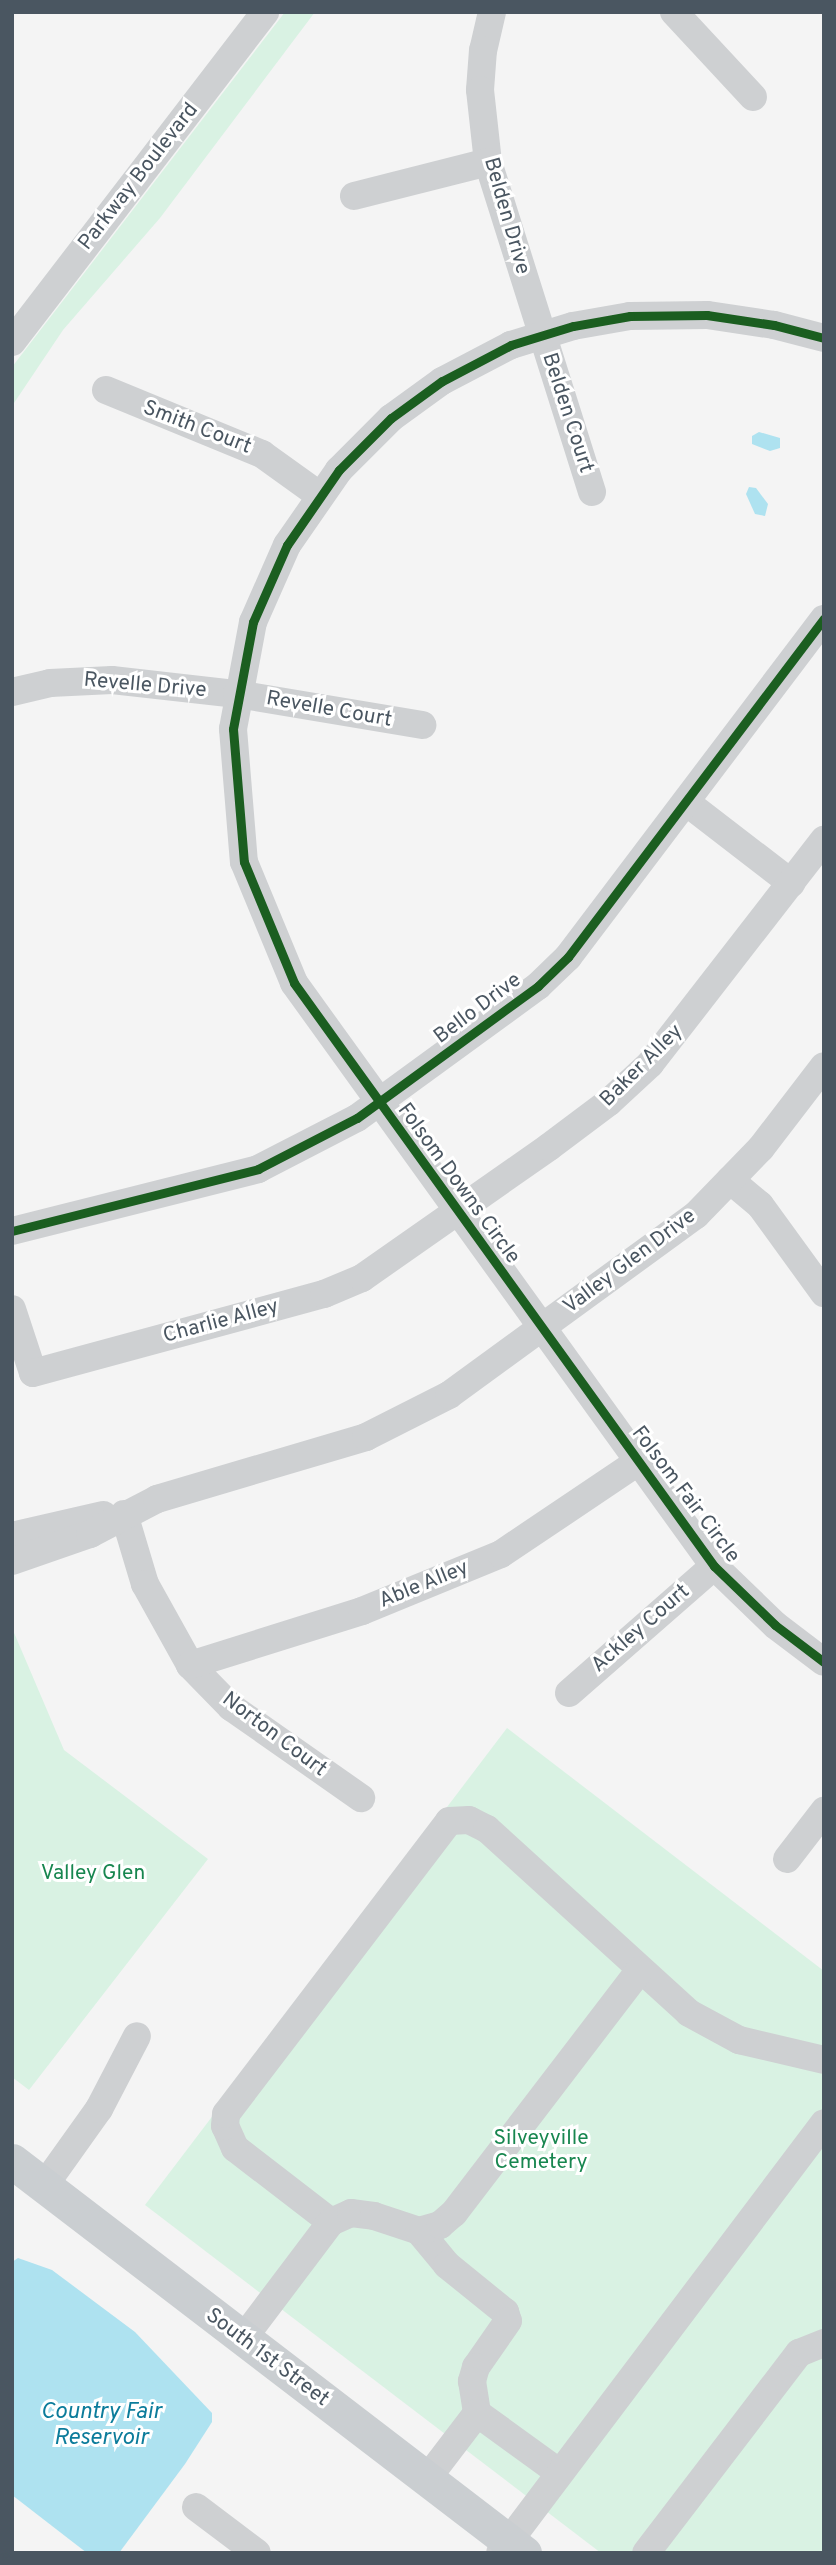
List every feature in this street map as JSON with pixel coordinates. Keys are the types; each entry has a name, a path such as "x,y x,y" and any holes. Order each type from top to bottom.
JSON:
{"main road":[{"name":"South 1st Street","path":"12,2161 426,2480 510,2549"}],"street":[{"name":"Parkway Boulevard","path":"12,342 265,12"},
{"name":"Belden Drive","path":"492,12 483,50 480,90 488,162 541,335"},
{"path":"674,12 754,97"},
{"path":"354,196 488,162"},
{"name":"Folsom Downs Circle","path":"540,1329 294,983 258,904 238,827 233,729 237,694 258,610 287,545 319,495 367,440 413,401 471,364 541,335 606,319 670,314 740,319 824,338"},
{"name":"Belden Court","path":"541,335 592,492"},
{"name":"Smith Court","path":"106,390 261,454 319,495"},
{"name":"Bello Drive","path":"12,1231 258,1169 378,1104 538,986 568,957 824,619"},
{"name":"Revelle Drive","path":"12,692 86,679 237,694"},
{"name":"Revelle Court","path":"237,694 422,725"},
{"path":"686,802 791,883"},
{"name":"Baker Alley","path":"457,1212 609,1102 650,1064 824,840"},
{"name":"Valley Glen Drive","path":"12,1561 90,1534 124,1514 158,1499 366,1437 449,1395 696,1215 730,1180 824,1066"},
{"path":"730,1180 760,1205 824,1293"},
{"name":"Charlie Alley","path":"12,1309 33,1373 324,1294 362,1278 457,1212"},
{"name":"Folsom Fair Circle","path":"540,1329 714,1566 775,1625 824,1661"},
{"name":"Able Alley","path":"190,1665 362,1611 501,1554 558,1520 638,1462"},
{"name":"Valley Glen Drive","path":"12,1536 86,1516 124,1514"},
{"name":"Norton Court","path":"124,1514 145,1584 190,1665 231,1707 360,1798"},
{"name":"Ackley Court","path":"569,1693 714,1566"},
{"path":"787,1858 824,1811"},
{"path":"331,2222 235,2148 225,2126 226,2113 449,1821 469,1820 487,1829 639,1971 717,2030 739,2040 824,2060"},
{"path":"419,2231 440,2225 454,2213 639,1971"},
{"path":"44,2186 99,2109 137,2036"},
{"path":"510,2549 557,2472 824,2123"},
{"path":"242,2340 331,2222 351,2213 374,2216 419,2231 447,2265 505,2312 508,2321 476,2367 472,2381 478,2413 557,2472"},
{"path":"646,2553 799,2353 824,2343"},
{"path":"426,2480 478,2413"},
{"path":"196,2507 257,2553"}],"green space":[{"path":"285,12 315,12 160,218 63,330 12,406 12,367"},
{"name":"Valley Glen","path":"12,1628 64,1750 208,1859 29,2090 12,2077"},
{"name":"Silveyville Cemetery","path":"507,1728 824,1971 824,2553 601,2553 145,2205"}],"water":[{"path":"759,432 780,438 780,448 770,451 752,444 752,436"},
{"path":"749,487 756,488 768,504 765,516 755,514 746,494"},
{"name":"Country Fair Reservoir","path":"18,2258 52,2270 135,2332 212,2413 212,2422 185,2464 119,2553 87,2553 12,2495 12,2262"}],"cycle path":[{"path":"824,338 774,325 707,315 630,316 573,326 511,345 442,381 391,418 339,470 287,545 253,622 233,729 244,862 294,983 714,1566 775,1625 824,1662"},
{"path":"12,1231 258,1169 357,1118 538,986 568,957 824,619"}]}
